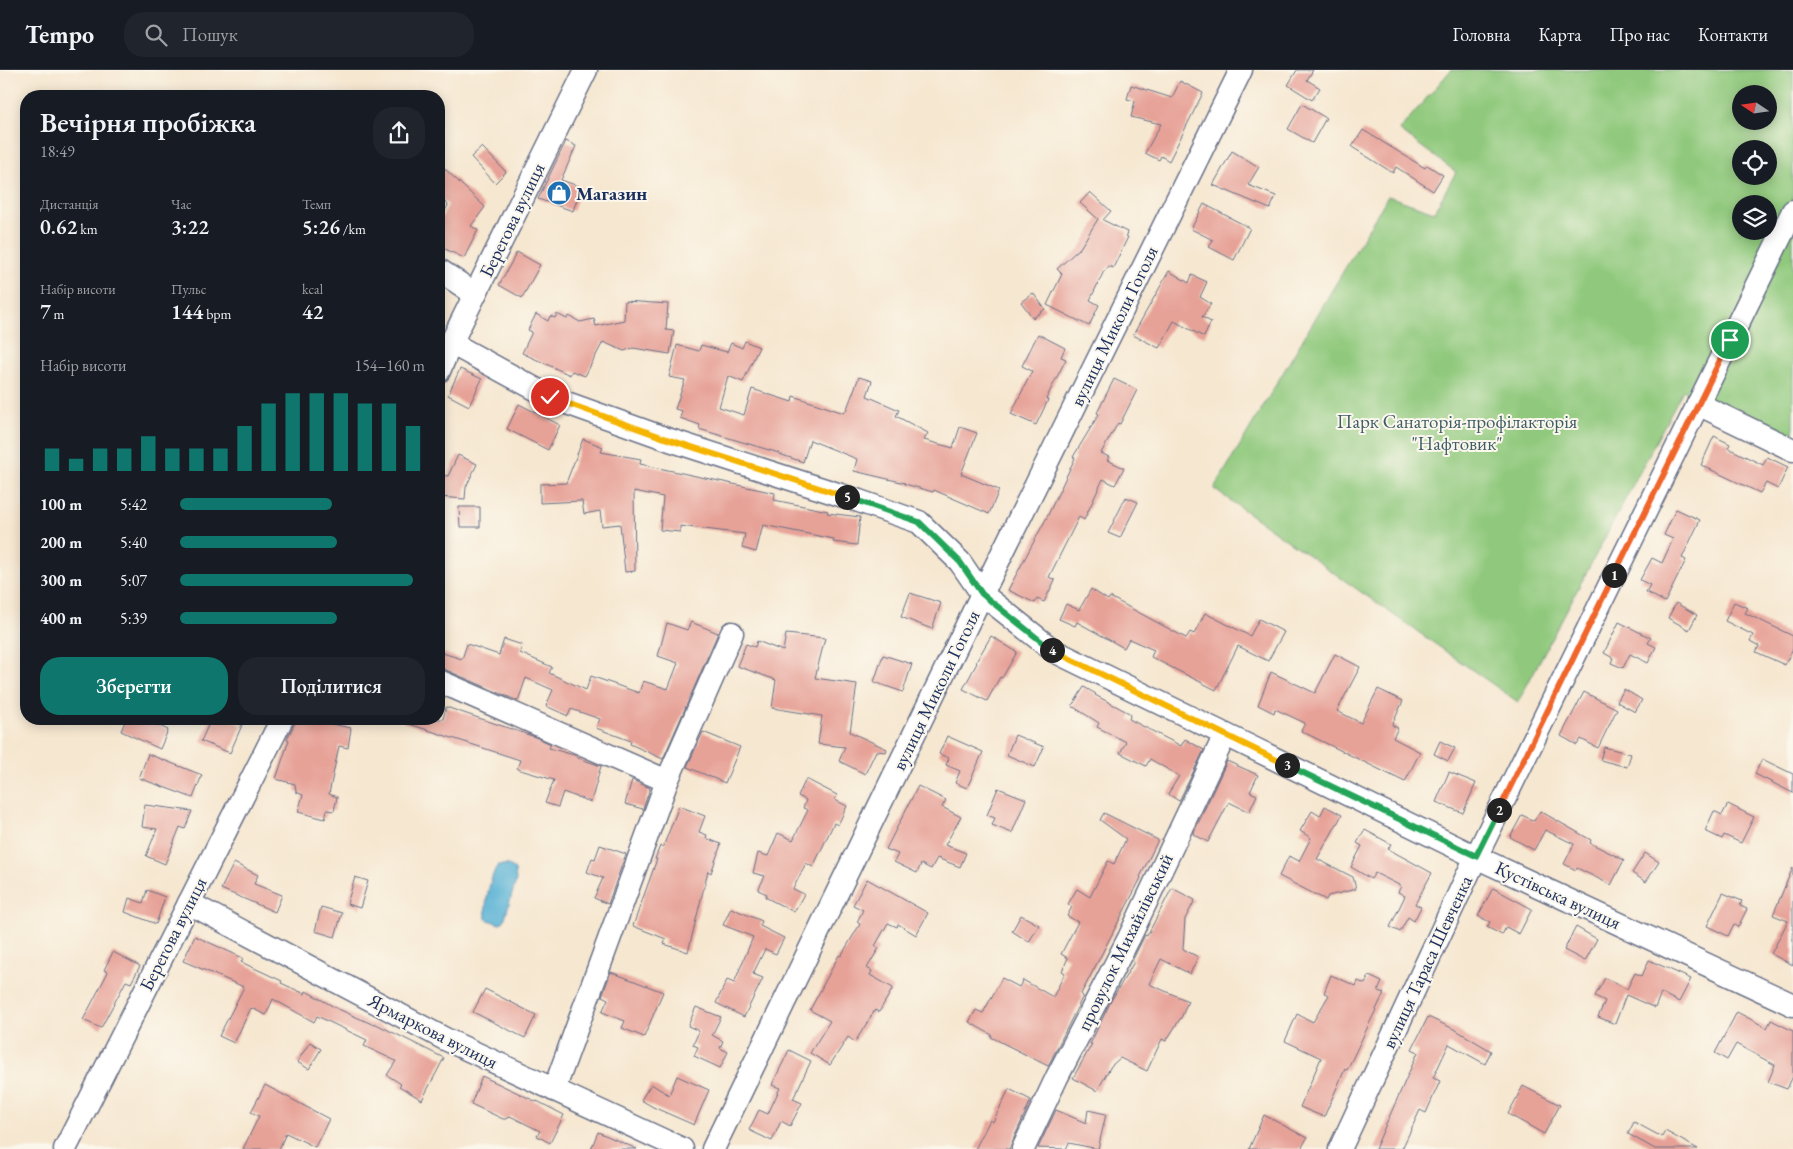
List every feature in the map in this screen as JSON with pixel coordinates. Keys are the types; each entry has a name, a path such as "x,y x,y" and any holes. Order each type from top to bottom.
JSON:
{"street":[{"name":"Берегова вулиця","path":"445,357 586,70"},
{"name":"вулиця Миколи Гоголя","path":"713,1149 982,594 1241,70"},
{"name":"вулиця Тараса Шевченка","path":"1340,1149 1476,856 1793,211"},
{"path":"445,274 475,294"},
{"name":"Кустівська вулиця","path":"451,343 550,397 670,440 919,522 960,562 982,594 1054,652 1476,856 1793,1005"},
{"path":"1698,404 1793,450"},
{"path":"554,1090 667,781 732,633"},
{"path":"445,684 667,781"},
{"name":"Берегова вулиця","path":"64,1149 279,725"},
{"name":"провулок Михайлівський","path":"1023,1149 1057,1077 1129,938 1225,734"},
{"name":"Ярмаркова вулиця","path":"189,903 445,1039 682,1149"}],"green space":[{"name":"Парк Санаторія-профілакторія \"Нафтовик\"","path":"1451,70 1793,70 1793,444 1683,390 1518,702 1214,489 1388,196 1434,212 1456,172 1399,130"}],"water":[{"path":"498,865 508,865 515,870 516,881 504,921 499,924 486,919 490,883"}],"building":[{"path":"1297,70 1313,70 1307,80 1320,88 1312,100 1288,85"},
{"path":"1180,81 1203,93 1169,161 1161,156 1159,160 1145,153 1161,124 1131,117 1135,101 1127,99 1131,85 1172,98"},
{"path":"1302,104 1326,118 1312,143 1288,129"},
{"path":"1363,130 1425,168 1427,165 1443,175 1433,191 1396,167 1393,173 1352,147"},
{"name":"Магазин","path":"566,141 576,146 561,180 581,187 573,211 538,199"},
{"path":"482,147 506,172 495,183 471,157"},
{"path":"1232,151 1259,167 1248,185 1276,196 1270,209 1213,185"},
{"path":"445,169 485,207 471,226 478,230 464,258 445,249 445,211 448,205 445,202"},
{"path":"1090,192 1111,211 1103,220 1127,232 1126,236 1128,237 1113,268 1109,266 1104,271 1090,300 1099,305 1089,326 1047,305 1062,274 1057,269 1080,248 1098,219 1080,203"},
{"path":"1204,204 1250,228 1234,260 1209,247 1213,240 1191,229"},
{"path":"517,252 540,265 522,298 499,285"},
{"path":"1169,271 1189,283 1192,275 1207,282 1200,297 1211,304 1202,317 1211,322 1204,337 1174,321 1159,348 1133,335"},
{"path":"1033,293 1045,309 1033,318 1021,302"},
{"path":"625,301 668,304 666,330 674,331 670,354 633,348 624,351 603,342 585,376 572,371 570,375 522,353 532,332 528,330 536,314 548,321 550,316 555,318 557,314 567,319 569,316 580,322 594,319 596,326 624,320"},
{"path":"1038,334 1065,348 1061,357 1066,359 1046,399 1048,400 1036,425 1011,414 1032,371 1022,366"},
{"path":"745,341 759,347 743,382 728,376 719,407 744,415 752,389 792,402 793,396 844,413 859,377 872,381 867,396 899,410 896,416 928,433 924,440 953,448 960,427 977,433 961,474 999,490 989,514 934,490 933,492 905,483 854,471 857,459 810,440 803,462 699,429 700,425 680,418 682,411 675,409 685,380 669,377 677,345 699,351 701,345 727,352 731,343 742,348"},
{"path":"460,369 482,379 469,406 448,395"},
{"path":"1114,379 1137,390 1120,424 1118,423 1101,453 1109,457 1107,460 1124,468 1115,485 1103,479 1084,520 1079,517 1049,577 1055,580 1044,602 1037,599 1035,603 1008,590 1047,517 1075,458 1073,457 1099,414 1097,413"},
{"path":"519,404 560,425 548,450 507,429"},
{"path":"1714,436 1730,444 1728,448 1763,465 1767,457 1788,467 1778,489 1766,483 1760,493 1701,465"},
{"path":"583,439 603,447 601,452 641,459 640,464 775,493 774,500 828,511 827,513 860,517 857,545 833,542 834,539 763,525 756,552 742,548 745,534 680,526 680,532 660,530 663,497 634,491 635,571 625,572 620,524 602,526 600,511 584,514 582,501 540,503 540,484 566,483"},
{"path":"458,455 477,464 466,487 465,499 445,497 445,476 448,476"},
{"path":"1126,497 1138,502 1120,538 1108,533"},
{"path":"459,507 480,507 480,527 460,527"},
{"path":"1676,509 1700,520 1682,558 1686,560 1665,602 1646,592 1650,585 1640,580 1652,558 1662,563 1673,539 1664,535"},
{"path":"1091,589 1108,600 1110,597 1186,638 1190,632 1194,634 1205,613 1250,636 1259,619 1284,632 1268,661 1238,646 1216,690 1151,657 1154,650 1129,639 1124,648 1077,622 1075,626 1059,619 1066,604 1079,610"},
{"path":"910,593 941,603 932,629 901,617"},
{"path":"1734,602 1748,608 1745,613 1793,636 1793,648 1785,665 1756,652 1759,646 1750,641 1753,635 1725,621"},
{"path":"1676,603 1697,615 1689,630 1668,618"},
{"path":"691,622 718,633 663,759 630,744 631,741 596,728 600,719 571,709 568,716 546,706 553,690 526,678 518,701 445,669 445,654 462,659 467,644 499,655 504,639 522,645 520,653 552,667 549,673 586,690 591,676 639,693 643,681 668,689 678,663 658,656 667,623 687,630"},
{"path":"1619,622 1651,638 1648,643 1656,647 1648,663 1630,654 1623,668 1611,663 1613,658 1604,653"},
{"path":"786,634 825,638 815,678 857,684 850,732 887,749 886,752 876,751 865,774 839,761 845,747 818,744 822,716 772,708 776,680 737,666 746,644 755,647 757,641 783,651"},
{"path":"991,636 1017,652 987,701 963,689"},
{"path":"1335,654 1360,667 1337,711 1361,723 1378,689 1403,701 1392,725 1398,728 1393,738 1420,752 1405,782 1301,731 1305,723 1275,709 1274,713 1258,705 1271,672 1315,693"},
{"path":"883,655 912,664 903,692 874,682"},
{"path":"1084,687 1131,714 1129,719 1181,746 1185,739 1204,750 1179,801 1168,794 1179,776 1150,759 1146,766 1120,753 1126,742 1097,727 1099,723 1072,706"},
{"path":"1624,689 1642,700 1635,712 1617,702"},
{"path":"1584,692 1617,709 1598,748 1581,739 1577,745 1561,736"},
{"path":"446,707 535,737 551,744 549,748 577,756 601,766 591,802 563,792 558,807 545,803 554,780 517,769 520,760 412,725 445,725"},
{"path":"124,725 158,725 168,730 160,749 121,731"},
{"path":"208,725 242,725 230,753 201,741"},
{"path":"294,725 337,725 351,728 348,748 339,746 329,794 337,797 334,811 327,810 325,819 298,812 303,795 296,792 295,784 276,779 289,740 287,739"},
{"path":"703,732 740,747 725,783 687,767"},
{"path":"1015,735 1044,747 1035,767 1007,755"},
{"path":"947,736 983,752 967,788 955,783 960,771 946,765 949,758 939,754"},
{"path":"1440,741 1455,748 1448,761 1434,754"},
{"path":"1604,747 1631,754 1627,767 1600,760"},
{"path":"148,754 202,775 193,798 139,778"},
{"path":"1762,759 1793,774 1793,793 1755,774"},
{"path":"1227,761 1258,775 1250,792 1257,795 1249,812 1229,802 1208,842 1193,834"},
{"path":"1449,772 1476,783 1463,813 1436,802"},
{"path":"806,779 837,795 835,800 847,806 838,825 834,823 813,867 806,863 793,889 804,894 794,912 765,897 767,894 758,890 765,876 753,873 758,853 768,856 778,833 793,840 808,810 803,808 806,800 798,796"},
{"path":"632,780 650,788 643,809 625,804"},
{"path":"918,786 946,800 942,807 961,817 945,845 966,853 960,867 937,858 931,869 921,864 917,873 894,862 898,854 886,849"},
{"path":"998,788 1026,799 1012,833 992,825 995,818 987,815"},
{"path":"1728,804 1754,817 1741,843 1724,835 1722,839 1705,831 1714,811 1722,815"},
{"path":"145,805 192,811 185,829 180,827 165,864 146,856 157,829 142,827"},
{"path":"679,806 705,816 699,832 707,835 706,838 721,844 711,873 708,871 688,952 664,944 666,939 633,926 657,859 655,859 660,846 663,847"},
{"path":"1325,806 1342,815 1317,859 1353,877 1356,889 1328,896 1326,900 1279,876 1289,856 1299,861 1311,838 1300,831 1312,811 1320,816"},
{"path":"1540,811 1591,840 1590,843 1624,860 1611,885 1577,868 1576,870 1564,864 1574,844 1545,830 1534,850 1510,837 1522,815 1534,821"},
{"path":"1104,813 1158,840 1141,878 1081,994 1083,996 1048,1066 991,1037 992,1035 969,1022 976,1010 983,1013 1002,978 1019,987 1023,980 1053,997 1065,973 1062,971 1068,958 1061,954 1078,922 1067,916 1072,907 1068,904 1077,889 1090,897 1108,861 1114,864 1126,839 1100,820"},
{"path":"1365,830 1391,844 1388,849 1432,873 1415,904 1421,907 1414,921 1408,917 1400,932 1390,927 1405,896 1398,892 1401,886 1375,873 1371,879 1351,867 1362,846 1357,843"},
{"path":"600,845 626,854 608,904 594,898 603,878 587,872 592,858 595,859"},
{"path":"1645,853 1659,862 1646,882 1632,873"},
{"path":"234,863 258,875 254,884 282,895 275,912 221,889"},
{"path":"1793,867 1793,965 1771,954 1788,921 1773,915"},
{"path":"355,877 368,881 360,908 347,904"},
{"path":"867,879 928,913 916,935 898,924 897,927 888,923 875,946 879,948 867,968 872,971 870,975 893,988 879,1012 875,1010 855,1042 848,1037 830,1065 810,1053 830,1021 810,1010 839,955 841,956 860,924 857,922 863,910 853,905"},
{"path":"1172,888 1195,900 1185,919 1183,949 1198,957 1190,974 1161,959 1149,984 1188,1001 1182,1016 1166,1041 1162,1039 1147,1071 1120,1058 1111,1066 1097,1091 1073,1078 1092,1044 1090,1044 1111,1001 1134,962 1132,961 1145,935 1147,936"},
{"path":"1493,888 1532,909 1519,934 1506,927 1502,935 1487,927 1490,922 1478,916"},
{"path":"147,890 165,897 156,924 125,912 129,898 143,903"},
{"path":"1723,893 1742,901 1740,906 1747,909 1738,927 1734,924 1728,936 1707,926"},
{"path":"321,907 342,913 335,937 315,931"},
{"path":"731,908 762,921 760,926 784,938 776,954 765,949 753,974 763,978 744,1017 716,1003 727,980 734,983 753,937 723,925"},
{"path":"1021,915 1039,925 1029,942 1012,931"},
{"path":"1576,927 1597,939 1585,961 1564,950"},
{"path":"195,936 243,958 241,962 282,981 281,983 305,994 306,991 336,1008 374,1025 374,1023 444,1058 422,1100 399,1086 401,1084 387,1075 396,1061 364,1046 367,1040 317,1016 314,1022 273,999 266,1015 251,1008 234,1043 219,1036 244,987 183,961"},
{"path":"113,952 140,966 131,983 126,981 101,1028 83,1020 108,972 104,970"},
{"path":"1649,960 1691,979 1679,1002 1661,993 1655,1008 1626,995 1615,1024 1598,1017 1605,1001 1595,996 1605,978 1627,989 1635,973 1642,976"},
{"path":"611,972 663,992 644,1037 622,1028 625,1021 602,1012 608,999 602,996"},
{"path":"1331,975 1356,986 1358,981 1365,984 1369,976 1382,982 1378,991 1384,993 1347,1070 1345,1069 1324,1117 1300,1107 1321,1058 1285,1041 1297,1014 1313,1022 1329,995 1324,993"},
{"path":"485,989 536,1015 525,1038 473,1012"},
{"path":"696,1007 721,1017 712,1035 723,1041 720,1048 728,1052 720,1068 694,1056 698,1047 693,1045 699,1031 688,1026"},
{"path":"1737,1012 1767,1028 1771,1020 1793,1031 1793,1076 1787,1089 1768,1082 1775,1065 1736,1044 1727,1060 1715,1053"},
{"path":"1428,1017 1456,1030 1491,1051 1485,1064 1449,1044 1433,1078 1440,1081 1426,1113 1420,1110 1402,1149 1375,1149 1418,1052 1412,1049"},
{"path":"310,1042 321,1049 309,1069 297,1062"},
{"path":"789,1050 811,1061 793,1099 802,1103 790,1126 781,1121 772,1141 749,1130 759,1110 768,1114 780,1088 772,1085"},
{"path":"482,1076 564,1115 550,1143 537,1136 540,1131 510,1116 507,1119 503,1119 471,1104"},
{"path":"677,1076 709,1090 694,1125 641,1100 651,1084 669,1095"},
{"path":"265,1085 329,1119 315,1147 286,1133 279,1149 243,1149 259,1116 251,1112"},
{"path":"1523,1086 1560,1105 1544,1134 1508,1114"},
{"path":"1009,1089 1031,1100 1009,1149 975,1149 990,1120 993,1122"},
{"path":"1056,1110 1086,1123 1088,1110 1106,1114 1098,1149 1069,1143 1066,1149 1038,1148"},
{"path":"1264,1115 1307,1138 1301,1149 1249,1149"},
{"path":"1634,1122 1662,1137 1665,1131 1698,1149 1655,1149 1628,1134"},
{"path":"598,1132 637,1149 591,1149"}],"place":[{"name":"Магазин","path":"559,193"}],"route":[{"path":"550,397 670,440 919,522 960,562 982,594 1054,652 1476,856 1730,340"}]}
